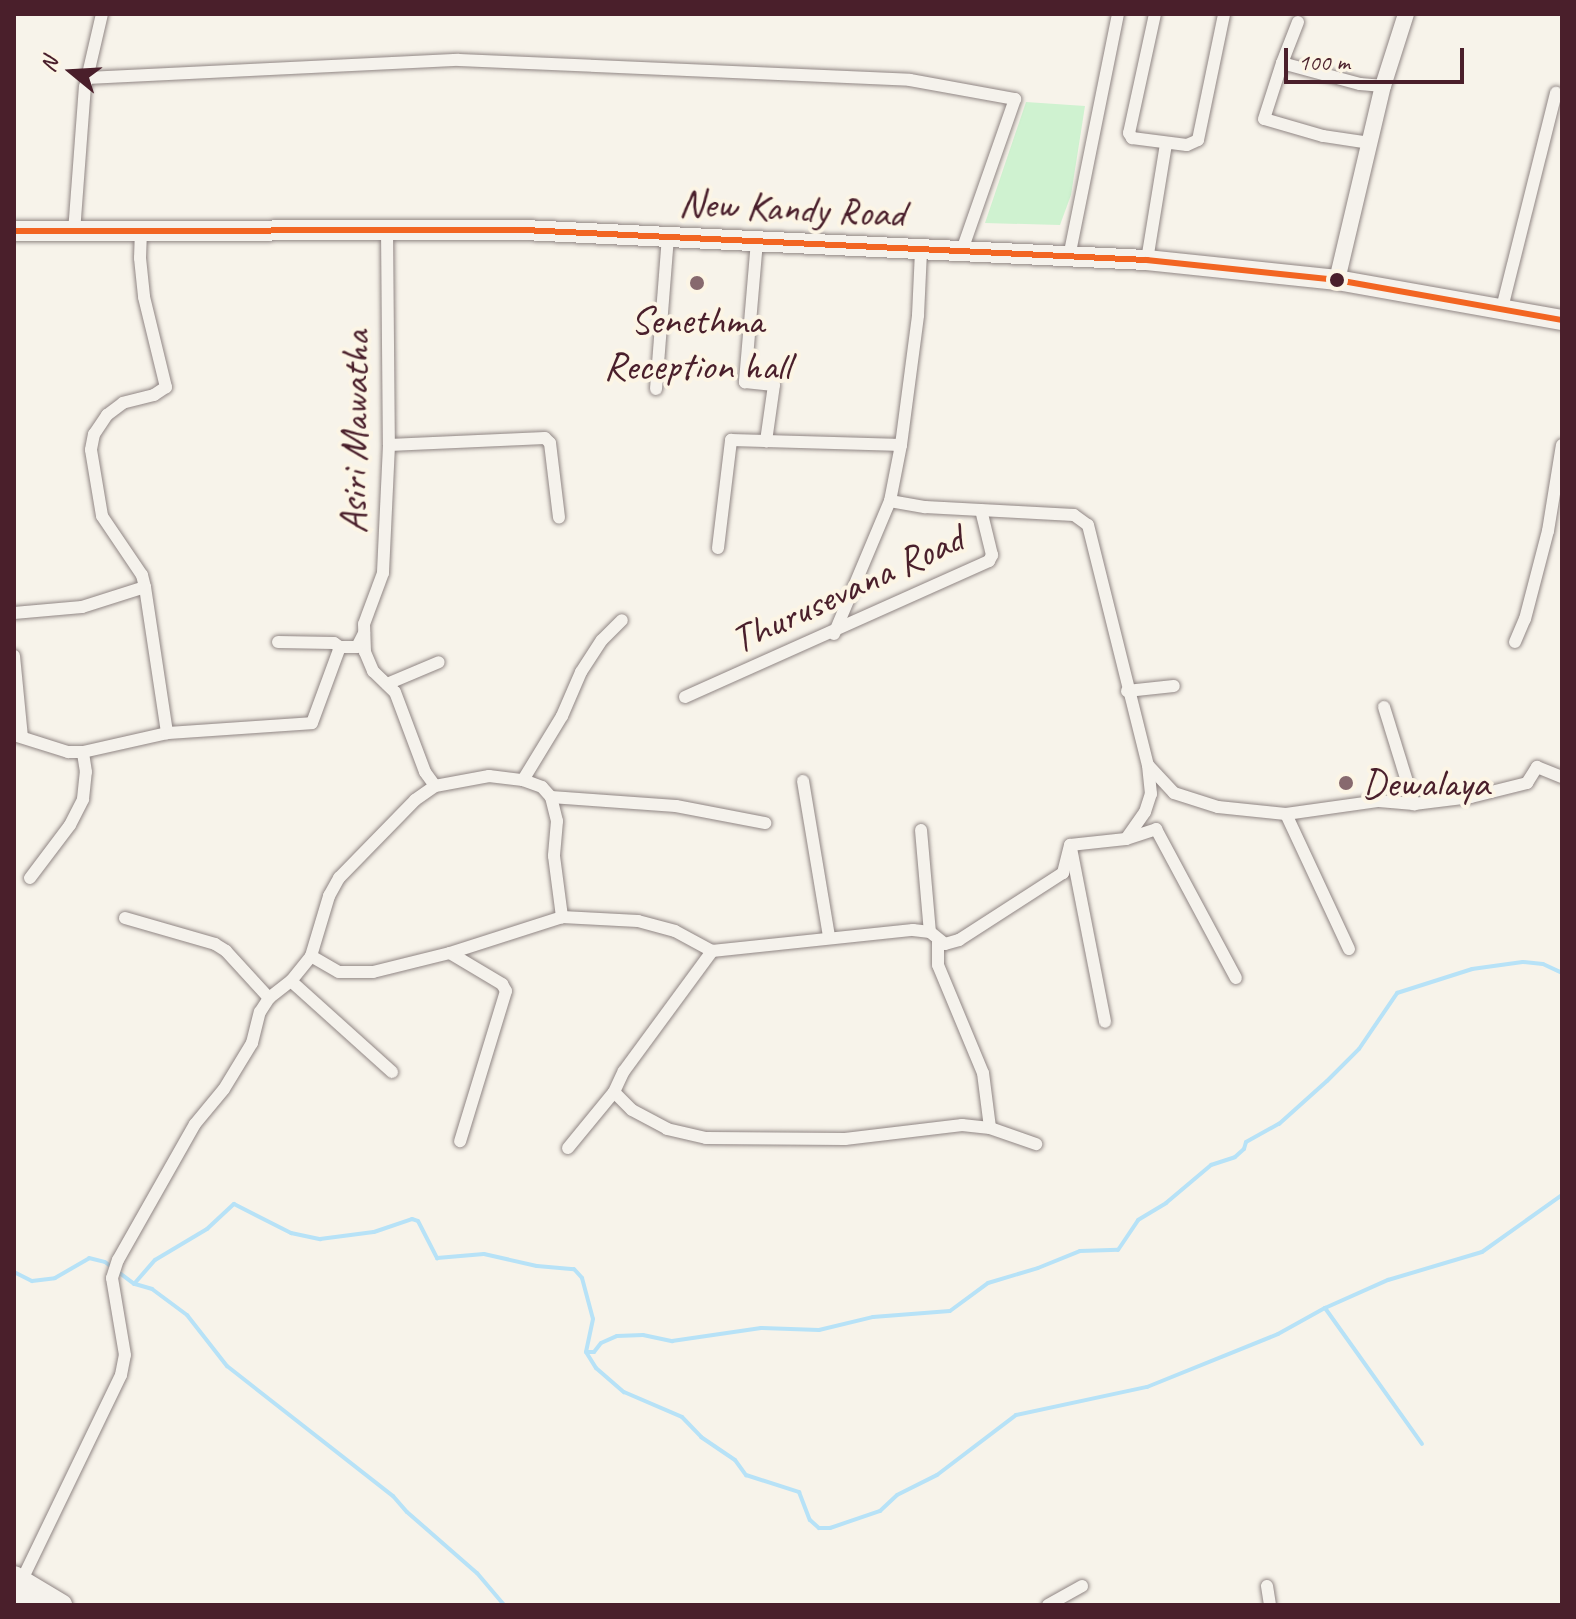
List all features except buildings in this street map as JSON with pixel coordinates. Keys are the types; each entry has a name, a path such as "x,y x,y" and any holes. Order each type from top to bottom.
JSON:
{"highway":[{"path":"16,1588 28,1605"},
{"path":"16,1588 61,1605"}],"main road":[{"name":"New Kandy Road","path":"14,231 387,229 668,236 1147,260 1337,280 1562,320"}],"street":[{"path":"74,232 87,78 102,14"},
{"path":"1069,257 1118,14"},
{"path":"1155,14 1129,133 1132,138 1187,145 1198,140 1224,14"},
{"path":"1337,280 1383,86 1406,14"},
{"path":"1298,22 1264,119 1323,136 1370,143"},
{"path":"87,78 459,60 910,80 1015,99 961,253"},
{"path":"1282,63 1360,84 1383,86"},
{"path":"1502,308 1556,93"},
{"path":"1147,260 1166,144"},
{"name":"Asiri Mawatha","path":"364,633 383,573 389,445 387,229"},
{"path":"141,230 144,297 166,387 154,395 123,403 107,415 94,434 91,450 102,516 142,575 167,733"},
{"path":"656,389 668,236"},
{"path":"757,241 745,382 774,385 766,441"},
{"path":"834,634 890,501 901,445 918,315 921,251"},
{"path":"389,445 545,438 550,443 559,517"},
{"path":"718,548 731,440 901,445"},
{"path":"1515,642 1525,619 1548,531 1562,445"},
{"path":"890,501 925,507 1074,515 1088,525 1127,691 1148,765 1151,794 1145,812 1126,839"},
{"name":"Thurusevana Road","path":"685,697 834,634 989,561 992,555 981,510"},
{"path":"14,613 82,607 145,587"},
{"path":"523,780 562,716 581,672 602,640 622,620"},
{"path":"278,642 334,643 340,647 357,647 364,633"},
{"path":"364,633 365,652 373,671 395,692 425,772 435,786"},
{"path":"14,656 18,736 68,752 83,752 167,733 312,723 340,647"},
{"path":"387,684 439,662"},
{"path":"1127,691 1174,686"},
{"path":"1384,707 1414,804"},
{"path":"30,878 70,825 83,799 86,772 83,752"},
{"path":"1148,765 1174,793 1218,807 1286,814 1379,801 1414,804 1471,797 1527,783 1537,767 1562,777"},
{"path":"16,1588 121,1375 125,1355 112,1278 118,1260 195,1124 224,1089 252,1043 260,1012 269,998 291,981 311,956 329,896 339,878 415,800 435,786 489,776 523,780 542,787 551,797 557,821 554,856 562,917"},
{"path":"803,781 829,937"},
{"path":"551,797 676,806 765,823"},
{"path":"1286,814 1349,949"},
{"path":"1070,845 1126,839 1156,829 1236,978"},
{"path":"921,830 938,965 983,1073 990,1128"},
{"path":"311,956 339,972 373,972 450,953 562,917 638,921 675,931 712,951 913,930 945,944 959,940 1052,882 1063,873 1070,845"},
{"path":"1070,845 1105,1022"},
{"path":"125,918 215,944 226,951 269,998"},
{"path":"568,1148 614,1092 624,1071 712,951"},
{"path":"450,953 502,984 506,991 460,1141"},
{"path":"291,981 392,1072"},
{"path":"614,1092 632,1110 667,1129 706,1138 845,1139 962,1125 990,1128 1036,1144"},
{"path":"1048,1605 1082,1586"},
{"path":"1267,1586 1270,1605"}],"green space":[{"path":"1026,102 1085,106 1071,195 1060,225 985,223"}],"waterway":[{"path":"587,1352 594,1352 601,1343 617,1336 643,1335 672,1341 761,1328 819,1330 873,1317 950,1311 988,1283 1080,1251 1118,1250 1138,1220 1166,1203 1211,1165 1235,1157 1244,1149 1246,1142 1279,1124 1327,1081 1359,1049 1397,993 1472,969 1523,962 1543,964 1562,973"},
{"path":"14,1272 32,1281 55,1278 89,1258 105,1262 134,1284 155,1260 207,1229 234,1204 291,1233 320,1239 374,1232 412,1219 418,1221 437,1258 484,1254 537,1266 574,1269 582,1278 593,1319 586,1352 596,1368 624,1392 682,1417 701,1437 735,1460 746,1475 799,1492 810,1520 819,1528 830,1528 880,1511 897,1495 937,1475 1016,1415 1147,1387 1278,1334 1325,1308 1388,1280 1482,1252 1562,1195"},
{"path":"135,1284 152,1289 187,1315 227,1366 393,1496 477,1573 504,1605"},
{"path":"1325,1308 1422,1444"}],"transit line":[{"path":"14,231 524,230 1147,260 1337,280 1562,320"}],"place":[{"name":"Senethma Reception hall","path":"697,283"},
{"name":"Dewalaya","path":"1346,783"}]}
